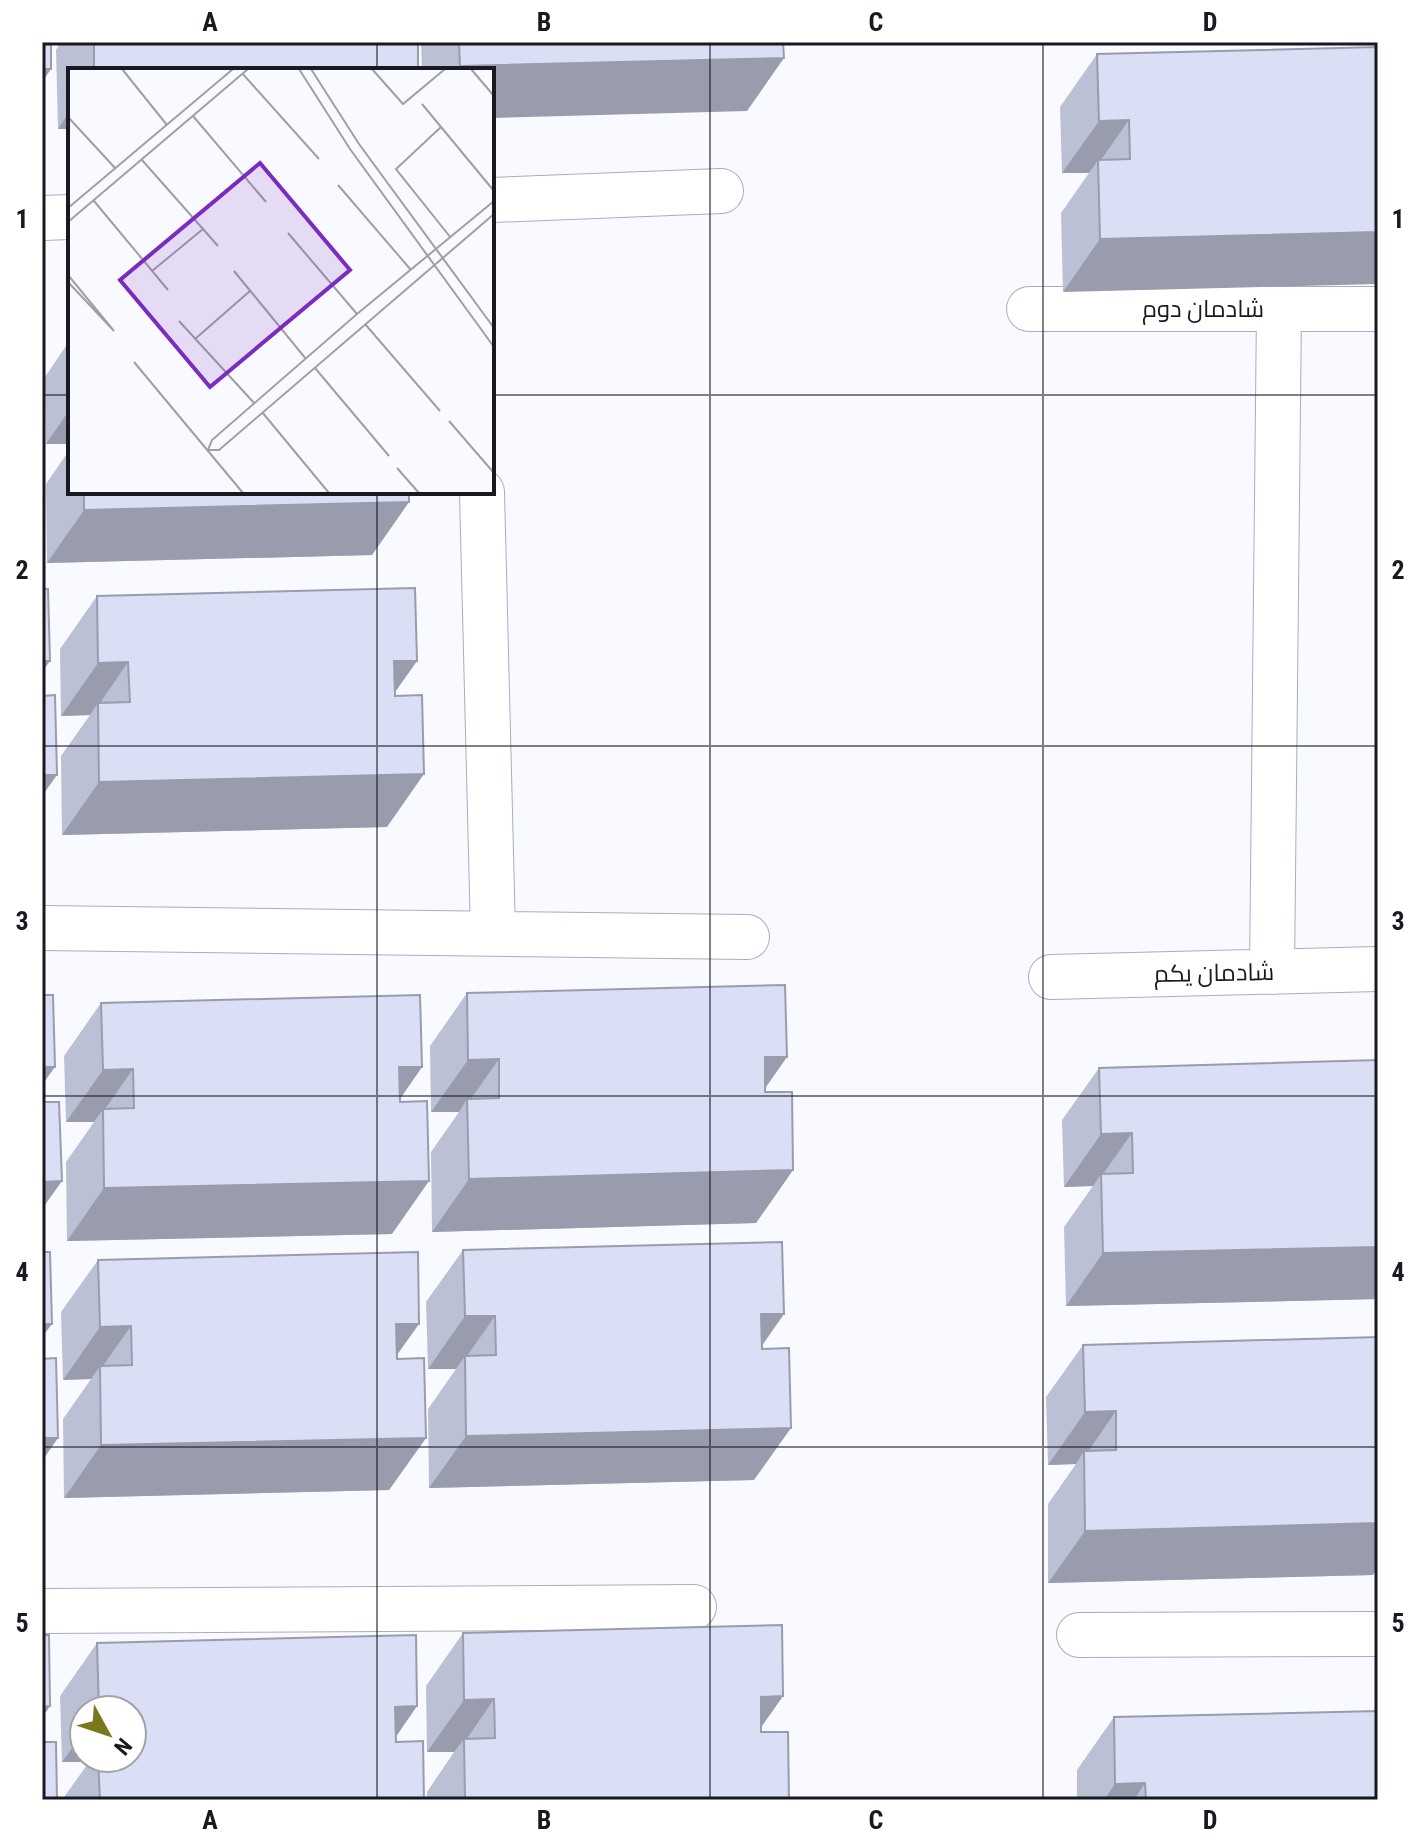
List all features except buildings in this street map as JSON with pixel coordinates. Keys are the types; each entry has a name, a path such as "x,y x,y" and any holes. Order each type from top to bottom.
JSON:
{"street":[{"path":"494,200 721,191"},
{"path":"42,218 68,217"},
{"name":"شادمان دوم","path":"1029,309 1378,309"},
{"path":"1272,972 1279,309"},
{"path":"482,494 493,933"},
{"path":"42,928 747,937"},
{"name":"شادمان یکم","path":"1051,977 1378,969"},
{"path":"42,1611 694,1607"},
{"path":"1079,1635 1378,1634"}]}
